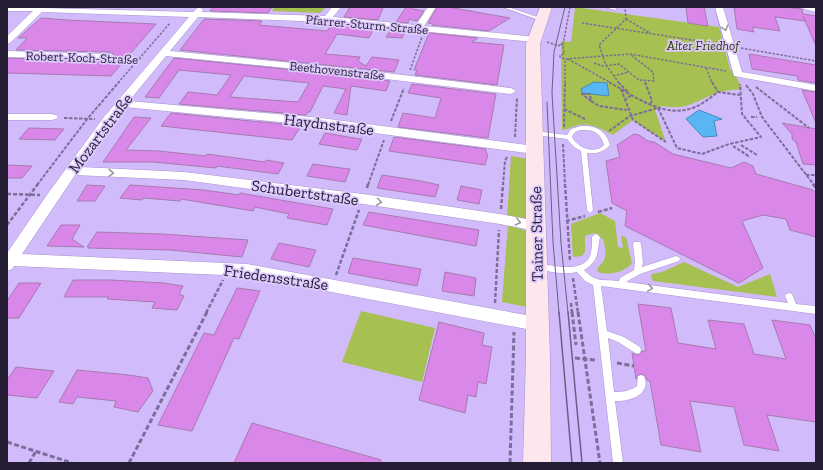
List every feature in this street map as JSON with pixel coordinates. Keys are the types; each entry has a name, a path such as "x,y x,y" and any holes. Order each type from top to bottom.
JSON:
{"street":[{"path":"327,19 337,7"},
{"path":"422,28 432,7"},
{"name":"Tainer Straße","path":"537,463 519,324 536,266 534,39 546,7"},
{"path":"719,7 739,74 816,88"},
{"path":"807,7 816,8"},
{"name":"Pfarrer-Sturm-Straße","path":"7,8 182,14 198,11 327,19 534,39"},
{"path":"7,41 41,8"},
{"name":"Mozartstraße","path":"9,263 54,195 108,120 198,11"},
{"name":"Robert-Koch-Straße","path":"7,54 111,57"},
{"name":"Beethovenstraße","path":"160,57 407,78 511,91"},
{"name":"Haydnstraße","path":"122,104 321,122 535,150"},
{"path":"7,116 52,117"},
{"name":"Schubertstraße","path":"72,171 184,176 500,219 536,226"},
{"name":"Friedensstraße","path":"9,263 247,270 333,285 519,324"}],"lane":[{"path":"504,7 541,20"},
{"path":"606,7 615,9"},
{"path":"534,133 567,137 574,145 584,150 596,151 605,148 607,141 602,134 592,129 576,129 567,137"},
{"path":"584,150 590,210"},
{"path":"536,266 555,269 575,269 590,262 593,258 596,237"},
{"path":"637,244 639,262 637,272"},
{"path":"622,285 623,280 637,272 676,259"},
{"path":"575,269 588,279 597,283 816,310"},
{"path":"597,283 618,463"},
{"path":"789,296 793,307"},
{"path":"603,334 611,335 620,339 637,350"},
{"path":"610,396 634,394 641,388 641,379"}],"path":[{"path":"564,54 563,45 570,7"},
{"path":"625,7 626,19 599,45 606,66 612,76 632,95"},
{"path":"7,225 88,118 171,23 182,14"},
{"path":"626,19 651,34"},
{"path":"582,23 816,61"},
{"path":"333,285 407,78 422,28"},
{"path":"564,54 569,57 566,59 564,109 567,137 563,159 566,221 575,269 585,359 600,463"},
{"path":"564,54 560,55 560,57 658,108 677,112 695,107 718,92 740,95"},
{"path":"566,59 630,54 739,74 809,128"},
{"path":"594,63 606,66 619,64 636,78 645,82 654,81 653,72 630,54"},
{"name":"Robert-Koch-Straße","path":"111,57 140,59 160,57"},
{"path":"706,67 713,85 718,92"},
{"path":"612,76 629,72"},
{"path":"658,108 676,148 702,154 729,144 760,137 742,114 739,74"},
{"path":"739,74 753,94 762,117 816,188"},
{"path":"645,82 652,101 650,104"},
{"path":"620,88 627,110 633,120 666,142"},
{"path":"591,101 590,94 582,94 582,95 591,101 599,106 627,110"},
{"path":"624,100 632,95"},
{"path":"602,134 610,131 630,116 658,108"},
{"path":"564,109 589,122 592,129"},
{"path":"751,117 757,116"},
{"path":"52,117 108,120"},
{"path":"741,145 757,155"},
{"path":"733,146 750,157"},
{"path":"806,174 816,175"},
{"path":"7,194 54,195"},
{"path":"129,463 229,269"},
{"path":"571,304 576,345"},
{"path":"510,463 519,324"},
{"path":"575,358 585,359"},
{"path":"7,442 72,463"},
{"path":"29,463 36,451"}],"green space":[{"path":"274,7 326,7 320,13 272,11"},
{"name":"Alter Friedhof","path":"575,7 719,27 730,69 735,74 742,89 720,92 685,106 662,106 655,110 666,142 633,120 613,135 595,126 585,124 562,130 561,41 571,42"},
{"path":"511,156 529,159 529,222 507,219"},
{"path":"600,213 615,221 618,247 623,248 621,236 626,237 632,263 625,269 616,273 605,274 597,271 604,260 605,250 603,239 594,233 585,236 585,252 582,256 573,257 571,224"},
{"path":"508,224 529,232 527,307 502,302"},
{"path":"684,262 738,287 770,274 777,297 653,281 651,277 652,274 662,272"},
{"path":"361,311 435,328 422,382 342,362"}],"water":[{"path":"594,82 607,83 609,96 582,93 581,89"},
{"path":"699,110 722,119 714,121 717,136 703,137 686,119"}],"building":[{"path":"213,7 272,7 268,13 210,11"},
{"path":"350,7 383,8 378,20 344,17"},
{"path":"406,7 413,7 413,9 424,11 417,21 409,19 408,23 396,22"},
{"path":"437,7 448,7 510,18 489,31 432,25 433,24 428,23"},
{"path":"686,7 704,7 708,26 688,23"},
{"path":"734,7 784,7 802,9 803,14 816,16 816,46 803,16 805,21 775,17 780,31 752,27 754,32 737,29"},
{"path":"41,18 156,24 111,76 7,73 7,58 111,62 117,58 111,52 16,50 27,38 18,38"},
{"path":"204,19 262,21 259,25 327,31 330,27 337,27 339,25 374,28 369,38 337,34 325,54 360,57 358,61 366,66 372,57 399,60 394,72 180,50"},
{"path":"391,30 405,31 402,38 386,37"},
{"path":"429,33 478,38 472,42 504,45 497,85 415,75 417,70 414,70"},
{"path":"749,54 816,65 816,83 798,80 797,76 752,69"},
{"path":"174,58 345,75 390,81 386,91 351,86 347,115 334,113 346,89 323,86 310,112 306,115 179,104 188,92 217,95 231,75 179,70 159,98 145,97","holes":["244,76 309,83 298,102 230,97"]},
{"path":"412,84 496,94 488,138 398,127 403,113 435,118 441,98 408,93"},
{"path":"802,90 816,92 816,123"},
{"path":"171,113 301,126 292,140 161,126"},
{"path":"134,117 151,118 126,150 159,151 206,156 207,154 265,162 266,160 284,163 278,174 217,166 216,168 153,162 103,162"},
{"path":"782,123 816,129 816,165 803,164 796,142 792,139 792,134"},
{"path":"29,128 64,129 55,140 19,139"},
{"path":"325,133 362,139 357,150 319,144"},
{"path":"634,134 639,135 648,141 654,142 673,154 731,168 744,162 753,166 756,174 813,190 816,194 816,237 790,230 786,219 763,215 742,221 763,268 739,283 625,226 627,211 612,203 606,161 620,157 617,145"},
{"path":"394,137 486,149 486,153 488,154 485,165 389,151"},
{"path":"313,164 350,169 345,182 307,176"},
{"path":"7,165 32,166 22,178 7,178"},
{"path":"382,175 439,185 435,197 377,188"},
{"path":"87,185 105,186 95,201 77,201"},
{"path":"130,185 204,190 239,195 240,193 333,209 327,225 287,218 289,214 255,207 253,211 181,199 180,201 120,198"},
{"path":"461,186 482,190 479,204 457,200"},
{"path":"369,212 479,230 476,246 363,225"},
{"path":"61,225 80,225 72,239 84,247 47,246"},
{"path":"97,232 162,234 248,240 242,257 170,250 88,248 89,247 87,247"},
{"path":"279,243 316,250 309,267 271,259"},
{"path":"353,258 421,269 417,286 348,273"},
{"path":"445,272 476,278 474,296 442,291"},
{"path":"73,280 111,280 164,283 183,286 179,294 184,296 177,310 152,308 155,302 107,299 109,297 64,297"},
{"path":"19,283 41,283 19,318 7,318 7,301"},
{"path":"237,288 260,291 239,339 234,338 192,431 158,425 204,333 214,335"},
{"path":"638,304 671,308 678,343 716,349 708,320 744,324 754,354 786,359 772,320 810,325 816,339 816,422 767,415 779,451 744,445 734,407 690,401 701,452 661,445 650,381 641,374 638,375 636,379 632,353 637,355 642,351 646,351"},
{"path":"439,322 484,333 482,345 492,347 486,384 478,382 476,397 468,395 465,413 419,400"},
{"path":"16,367 54,371 37,398 7,395 7,380"},
{"path":"77,370 148,378 153,391 138,412 114,407 116,401 77,397 73,404 59,402"},
{"path":"252,423 381,460 381,463 234,463"}],"tram line":[{"path":"565,7 554,52 552,93 561,243 568,313"},
{"path":"547,102 553,242 559,313"},
{"path":"559,312 572,463"},
{"path":"568,312 582,463"}]}
